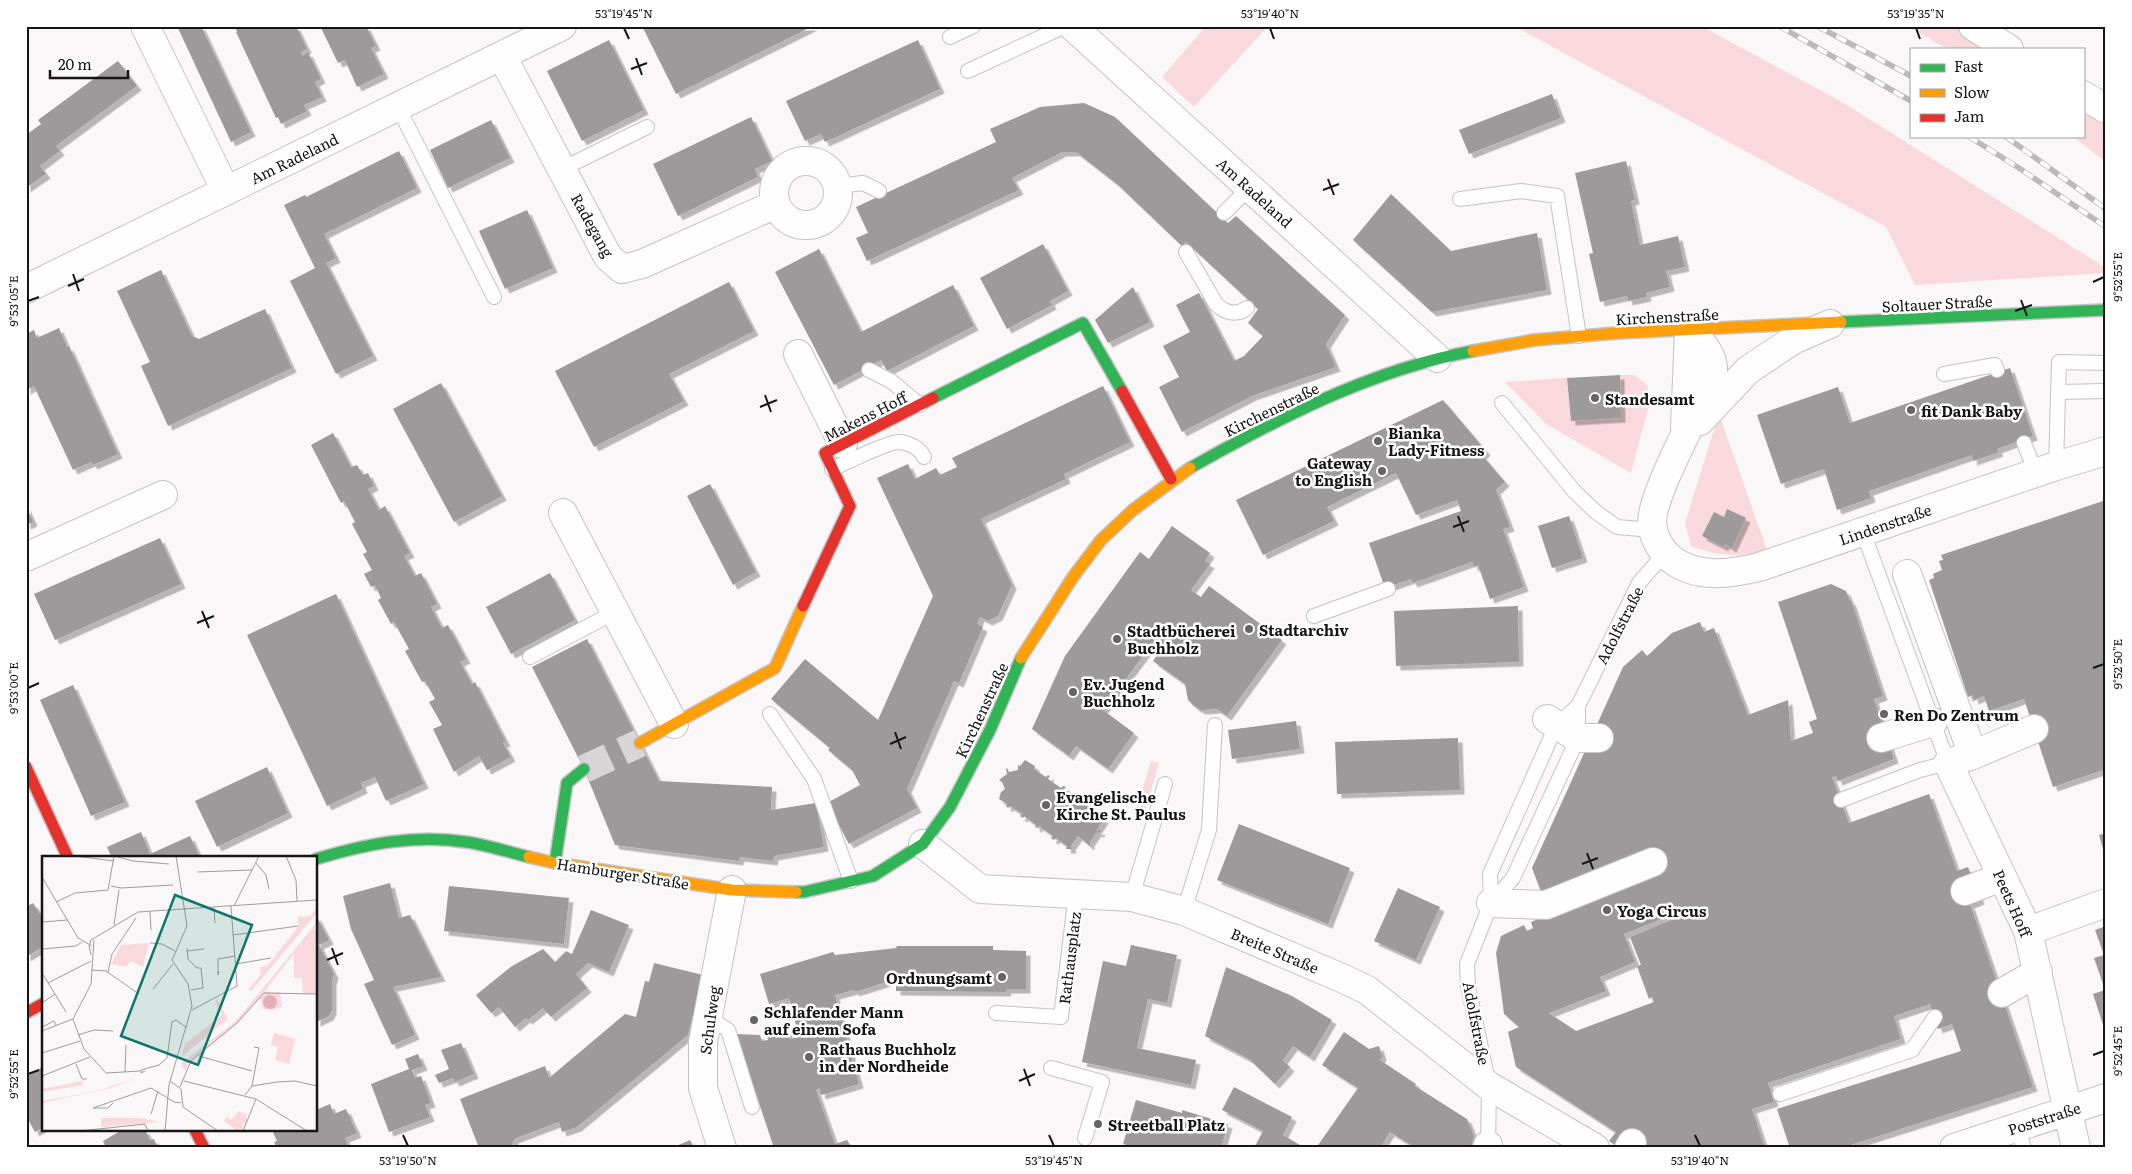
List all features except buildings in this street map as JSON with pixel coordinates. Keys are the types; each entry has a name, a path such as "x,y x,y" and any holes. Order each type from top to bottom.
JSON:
{"main road":[{"name":"Soltauer Straße","path":"1830,324 1931,317 2106,310"},
{"name":"Makens Hoff","path":"640,743 775,668 850,506 825,452 1083,324 1171,480"},
{"name":"Kirchenstraße","path":"923,844 950,807 990,730 1024,652 1073,577 1101,540 1133,510 1171,480 1250,434 1321,400 1382,375 1437,358 1535,340 1579,336 1830,324"},
{"path":"26,768 67,856"},
{"path":"555,862 567,783 584,769"},
{"name":"Hamburger Straße","path":"318,858 358,846 380,842 422,839 466,842 555,862 732,890 804,892 873,876 923,844"},
{"path":"26,1013 42,1004"},
{"path":"196,1132 204,1148"}],"street":[{"path":"145,26 226,191"},
{"name":"Am Radeland","path":"26,289 562,26"},
{"name":"Am Radeland","path":"1072,26 1437,358"},
{"path":"1973,26 2004,40"},
{"name":"Radegang","path":"502,56 608,257 622,269 642,264 776,204"},
{"path":"2084,96 2106,109"},
{"path":"806,160 823,165 835,178 838,186 837,203 833,211 827,218 812,224 794,223 781,212 776,204 775,187 778,178 789,165 797,162 806,160"},
{"path":"1659,541 1652,522 1655,506 1684,439 1748,370 1792,340 1830,324"},
{"path":"1684,439 1689,330"},
{"path":"798,354 843,444"},
{"name":"Lindenstraße","path":"1659,541 1676,562 1691,570 1731,573 1759,567 2046,469 2106,451"},
{"path":"26,557 163,495"},
{"path":"563,513 674,724"},
{"name":"Peets Hoff","path":"1907,574 1961,759 2002,877 2028,931 2076,1148"},
{"path":"1881,738 1933,722"},
{"path":"1961,759 2034,729"},
{"name":"Breite Straße","path":"923,844 980,889 1132,897 1184,911 1344,979 1367,990 1489,1086 1594,1148"},
{"path":"1491,903 1546,905 1653,862"},
{"path":"1965,891 2002,877"},
{"name":"Schulweg","path":"722,1148 703,1088 703,1042 732,890"},
{"path":"2028,931 2106,903"},
{"path":"2002,994 2038,972"},
{"name":"Poststraße","path":"1954,1148 2021,1137 2068,1110 2106,1098"}],"lane":[{"path":"950,37 974,26"},
{"path":"968,71 1065,26"},
{"path":"398,107 494,297"},
{"path":"562,169 647,127"},
{"path":"838,186 863,184 879,192"},
{"path":"1224,213 1250,187"},
{"path":"1460,200 1521,191 1557,196 1579,336"},
{"path":"1186,252 1216,304 1222,310 1237,313 1247,308"},
{"path":"2046,469 2058,392 2059,362 2106,362"},
{"path":"1944,374 1995,365 1997,370"},
{"path":"869,370 891,381 920,405"},
{"path":"2058,392 2106,391"},
{"name":"Lindenstraße","path":"1502,403 1574,492 1596,512 1617,527 1659,541"},
{"path":"832,469 897,442 918,448 924,457"},
{"path":"2024,443 2046,469"},
{"name":"Peets Hoff","path":"1863,532 1933,722 1961,759"},
{"name":"Adolfstraße","path":"1488,1146 1489,1086 1468,986 1467,964 1491,903 1513,878 1578,706 1659,541"},
{"path":"1314,616 1388,589"},
{"path":"530,657 615,612"},
{"name":"Adolfstraße","path":"1491,903 1490,874 1570,731 1578,706"},
{"path":"770,714 814,779 850,881"},
{"path":"1184,911 1209,830 1215,725"},
{"path":"1841,800 1920,770 1961,759"},
{"path":"1132,897 1165,784"},
{"name":"Rathausplatz","path":"996,1013 1061,1017 1076,893"},
{"path":"1780,1094 1912,1050 1935,1016"},
{"path":"708,1017 728,1030 752,1107"},
{"path":"1051,1068 1102,1082 1085,1138"}],"shaded area":[{"path":"1206,26 1268,26 1194,107 1162,77"},
{"path":"1514,26 1701,26 1842,102 2106,268 2106,273 1915,285 1886,227"},
{"path":"1908,26 1973,26 2007,48 1945,48"},
{"path":"2084,96 2106,109 2106,162 2075,138 2084,138"},
{"path":"1620,375 1634,375 1647,385 1650,401 1631,473 1546,424 1505,382 1567,378 1571,421 1621,418"},
{"path":"1719,414 1767,550 1757,553 1729,555 1691,546 1685,523"},
{"path":"1151,761 1159,763 1142,821 1134,818"}],"tunnel":[{"path":"584,769 640,743"}],"railway":[{"path":"1779,26 1910,100"},
{"path":"1817,26 1910,75"},
{"path":"1971,138 2106,227"},
{"path":"2008,138 2106,209"}],"traffic: fast":[{"path":"1841,322 2106,310"},
{"path":"933,398 1083,323 1122,391"},
{"path":"1190,468 1257,431 1362,383 1435,359 1473,351"},
{"path":"796,892 804,892 873,876 923,844 950,807 990,730 1021,658"},
{"path":"555,863 567,783 584,769"},
{"path":"318,858 372,845 428,839 474,843 529,857"}],"traffic: slow":[{"path":"1473,351 1535,340 1617,333 1841,322"},
{"path":"1021,658 1073,577 1101,540 1133,510 1190,468"},
{"path":"640,743 775,668 803,606"},
{"path":"529,857 555,863 732,890 796,892"}],"traffic: jam":[{"path":"1122,391 1171,479"},
{"path":"803,606 850,506 825,453 933,398"},
{"path":"26,767 67,856"},
{"path":"26,1013 42,1004"},
{"path":"196,1132 204,1148"}],"place":[{"name":"Standesamt","path":"1595,398"},
{"name":"fit Dank Baby","path":"1911,410"},
{"name":"Bianka Lady-Fitness","path":"1378,441"},
{"name":"Gateway to English","path":"1382,471"},
{"name":"Stadtarchiv","path":"1249,629"},
{"name":"Stadtbücherei Buchholz","path":"1117,639"},
{"name":"Ev. Jugend Buchholz","path":"1073,692"},
{"name":"Ren Do Zentrum","path":"1884,714"},
{"name":"Evangelische Kirche St. Paulus","path":"1046,805"},
{"name":"Yoga Circus","path":"1607,910"},
{"name":"Ordnungsamt","path":"1002,977"},
{"name":"Schlafender Mann auf einem Sofa","path":"754,1020"},
{"name":"Rathaus Buchholz in der Nordheide","path":"809,1057"},
{"name":"Streetball Platz","path":"1098,1124"}]}
